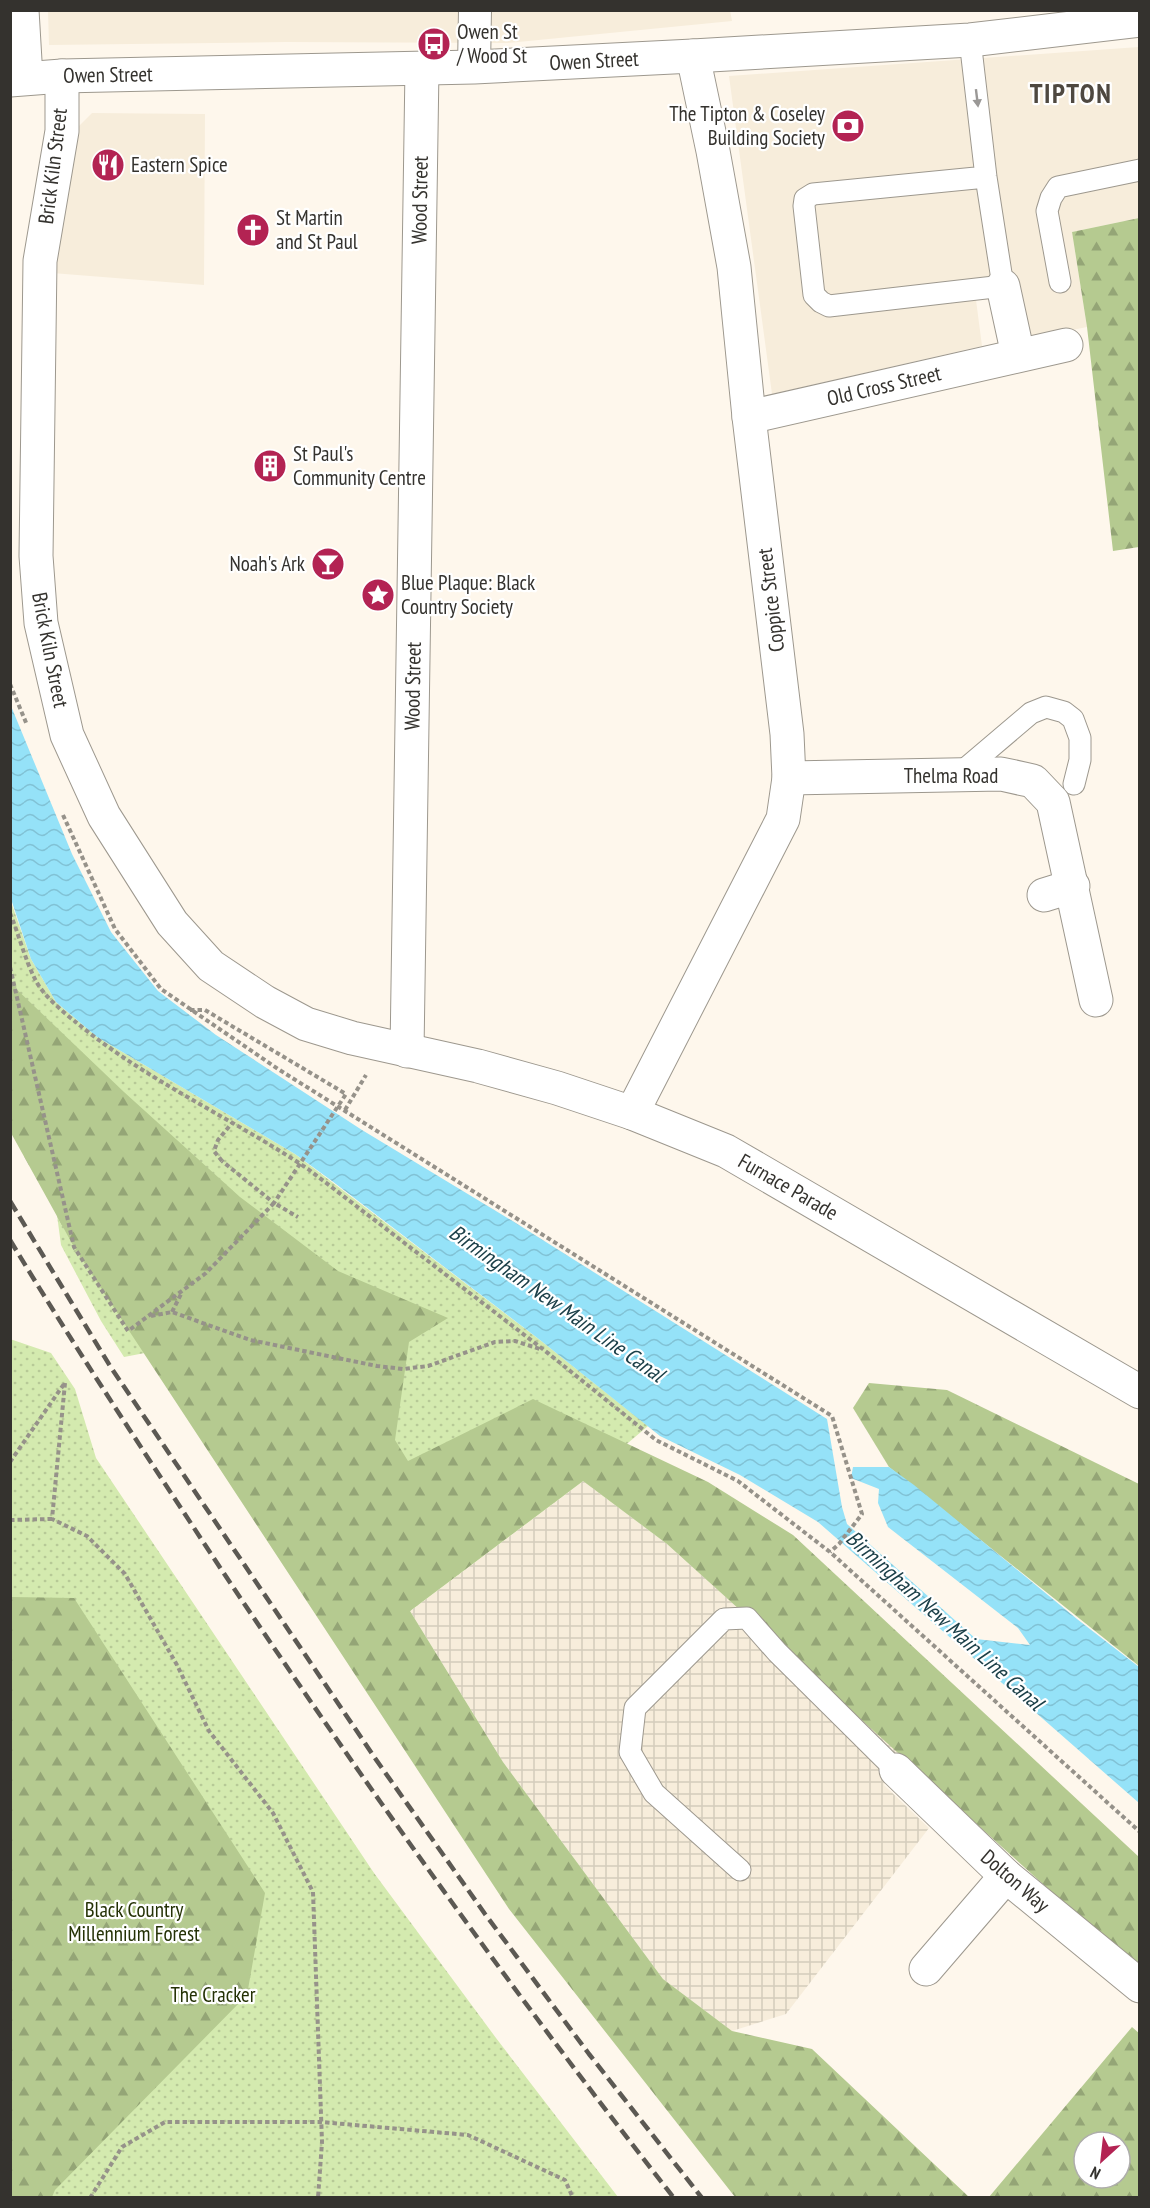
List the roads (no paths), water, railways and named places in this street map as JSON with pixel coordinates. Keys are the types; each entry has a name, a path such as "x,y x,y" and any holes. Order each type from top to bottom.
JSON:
{"street":[{"path":"18,79 22,10"},
{"path":"474,67 475,10"},
{"name":"Owen Street","path":"18,79 62,76 422,69 693,56 970,40 1140,20"},
{"name":"Coppice Street","path":"632,1113 783,819 789,778 787,734 749,417 734,267 693,56"},
{"name":"Wood Street","path":"407,1051 422,69"},
{"name":"Brick Kiln Street","path":"62,76 62,131 40,261 36,556 41,623 67,735 104,816 172,923 210,966 265,1002 306,1024 407,1051"},
{"path":"1005,296 1018,355"},
{"name":"Old Cross Street","path":"749,417 1066,345"},
{"name":"Thelma Road","path":"789,778 1001,774 1033,781 1053,802 1058,891 1096,1000"},
{"name":"Furnace Parade","path":"407,1051 478,1065 557,1088 632,1113 726,1150 1140,1392"},
{"name":"Dolton Way","path":"896,1770 1006,1876 1140,1986"},
{"path":"926,1969 1006,1876"}],"lane":[{"path":"970,40 986,177 1005,296 829,306 814,295 804,206 806,199 813,194 986,177"},
{"path":"1060,282 1047,211 1050,198 1058,188 1140,170"},
{"path":"958,775 1030,713 1046,706 1064,712 1073,718 1080,738 1080,760 1074,784"},
{"path":"740,1870 654,1793 630,1752 636,1708 724,1619 747,1618 777,1652 896,1770"}],"water":[{"name":"Birmingham New Main Line Canal","path":"11,706 72,854 111,932 158,991 216,1035 362,1130 511,1220 827,1419 847,1524 976,1639 1030,1645 1018,1628 888,1527 878,1503 879,1489 851,1478 853,1467 889,1467 1139,1667 1139,1803 818,1522 740,1475 660,1436 540,1340 295,1154 97,1037 56,1002 31,959 11,899"}],"railway":[{"path":"10,1201 110,1366 377,1761 485,1914 589,2054 702,2198"},
{"path":"10,1240 139,1445 328,1727 440,1886 556,2044 674,2198"}],"place":[{"name":"Owen St / Wood St","path":"434,44"},
{"name":"The Tipton & Coseley Building Society","path":"848,126"},
{"name":"Eastern Spice","path":"108,165"},
{"name":"St Martin and St Paul","path":"253,230"},
{"name":"St Paul's Community Centre","path":"270,466"},
{"name":"Noah's Ark","path":"328,564"},
{"name":"Blue Plaque: Black Country Society","path":"378,595"}],"district":[{"name":"TIPTON","path":"1071,94"}],"park label":[{"name":"Black Country Millennium Forest","path":"134,1922"},
{"name":"The Cracker","path":"213,1995"}]}
